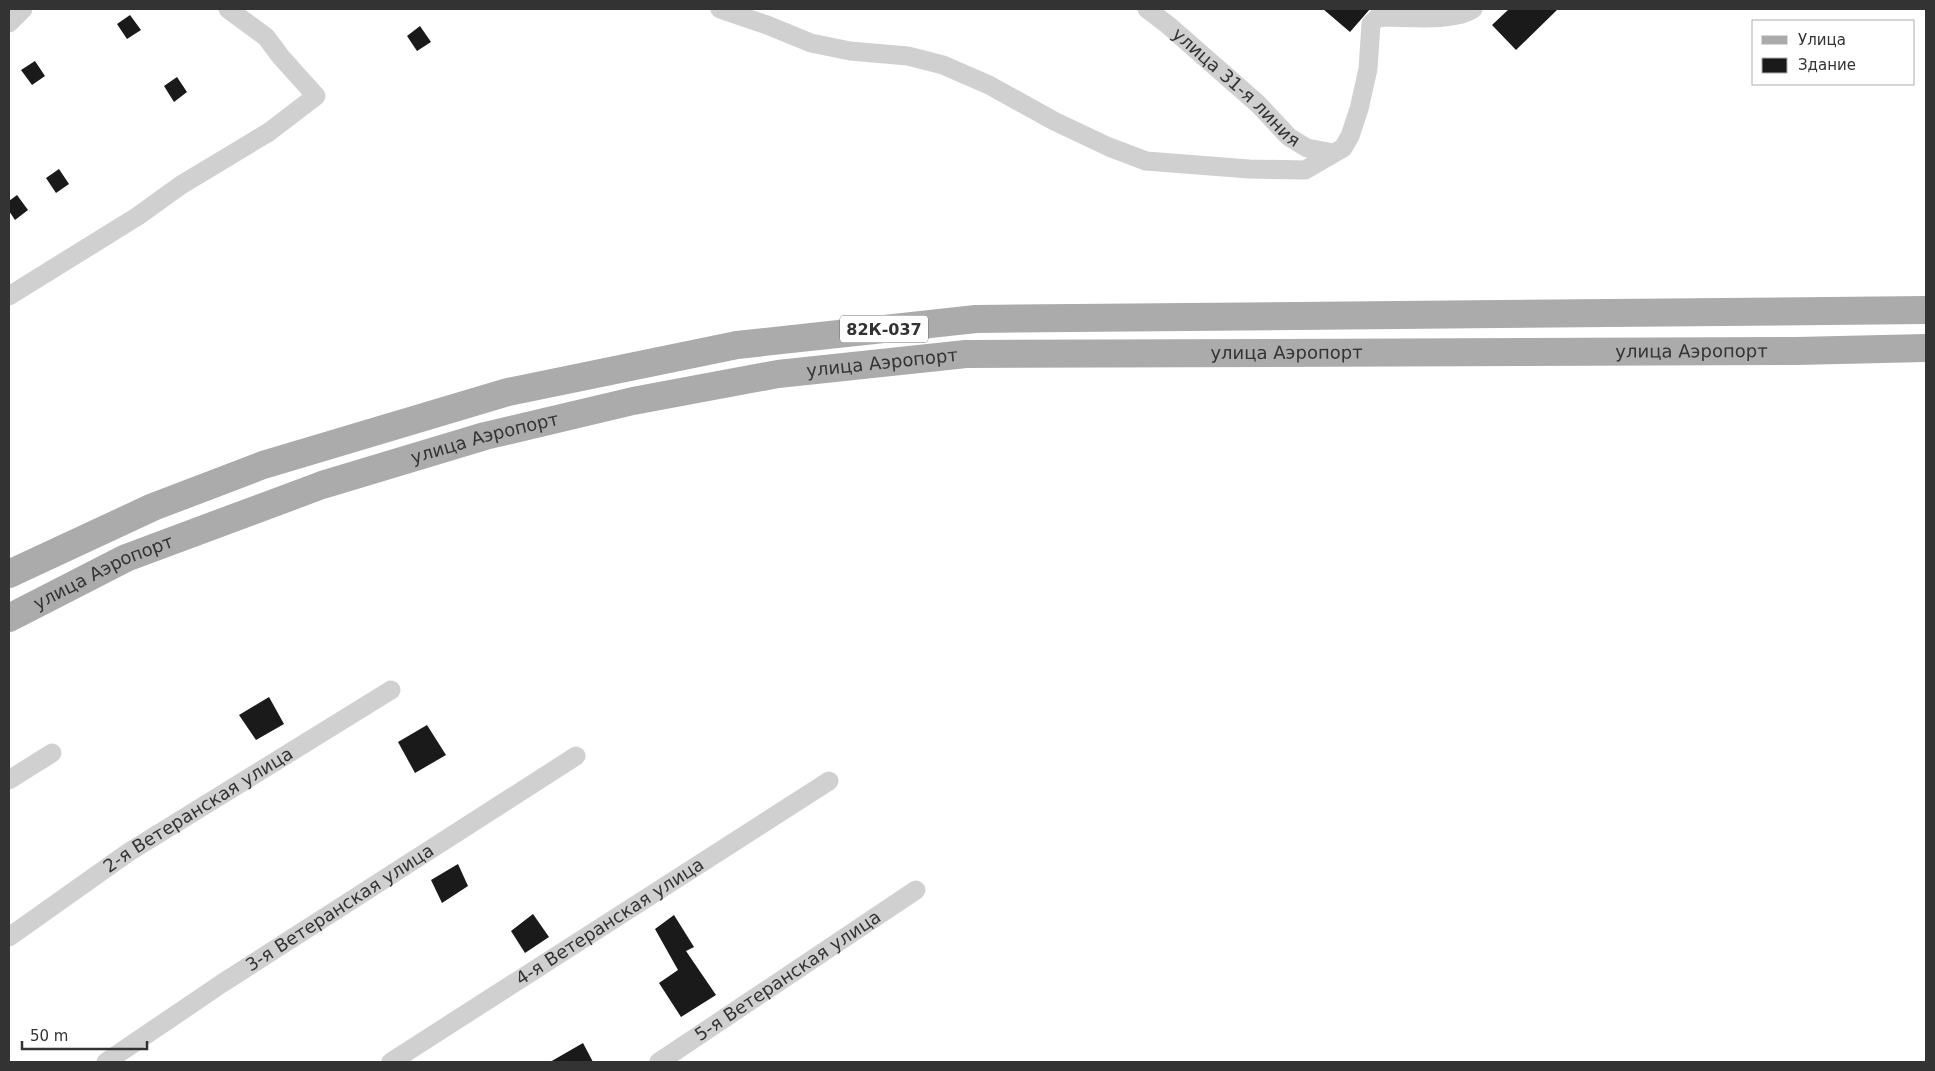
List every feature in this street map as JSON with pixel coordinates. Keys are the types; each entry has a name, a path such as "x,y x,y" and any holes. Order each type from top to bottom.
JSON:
{"main road":[{"path":"1798,310 1926,295"},
{"path":"1798,310 1926,310"},
{"name":"улица Аэропорт","path":"9,574 153,507 263,465 508,392 737,345 976,319 1798,310"},
{"path":"1796,351 1926,348"},
{"path":"1796,351 1926,363"},
{"name":"улица Аэропорт","path":"9,618 126,558 322,485 485,436 633,401 778,374 966,354 1796,351"}],"street":[{"path":"9,23 23,9"},
{"path":"9,296 138,216 181,185 269,132 316,96 266,37 228,9"},
{"path":"720,9 767,25 811,44 850,51 908,56 943,65 989,85 1054,121 1109,147 1146,161 1249,170 1305,170 1343,148 1350,136 1360,109 1368,69 1370,24 1377,18 1468,12 1473,9"},
{"name":"улица 31-я линия","path":"1147,9 1258,104 1289,137 1307,148 1333,153"},
{"name":"2-я Ветеранская улица","path":"9,937 129,852 391,690"},
{"path":"9,780 52,753"},
{"name":"3-я Ветеранская улица","path":"106,1062 221,984 576,756"},
{"name":"4-я Ветеранская улица","path":"391,1062 830,781"},
{"name":"5-я Ветеранская улица","path":"659,1062 916,890"}],"building":[{"path":"1323,9 1370,9 1350,32"},
{"path":"1509,9 1558,9 1516,50 1492,25"},
{"path":"130,15 141,30 127,39 117,24"},
{"path":"420,26 431,42 417,51 407,36"},
{"path":"35,61 45,76 32,85 21,70"},
{"path":"177,77 187,92 174,102 164,86"},
{"path":"59,169 69,184 56,193 46,178"},
{"path":"17,195 28,210 15,220 9,211 9,201"},
{"path":"269,697 284,724 256,740 239,715"},
{"path":"427,725 446,755 415,773 398,742"},
{"path":"458,864 468,886 442,903 431,880"},
{"path":"533,914 549,937 525,953 511,931"},
{"path":"674,915 694,947 686,951 716,995 681,1017 659,983 678,970 655,929"},
{"path":"583,1043 593,1062 550,1062"}]}
